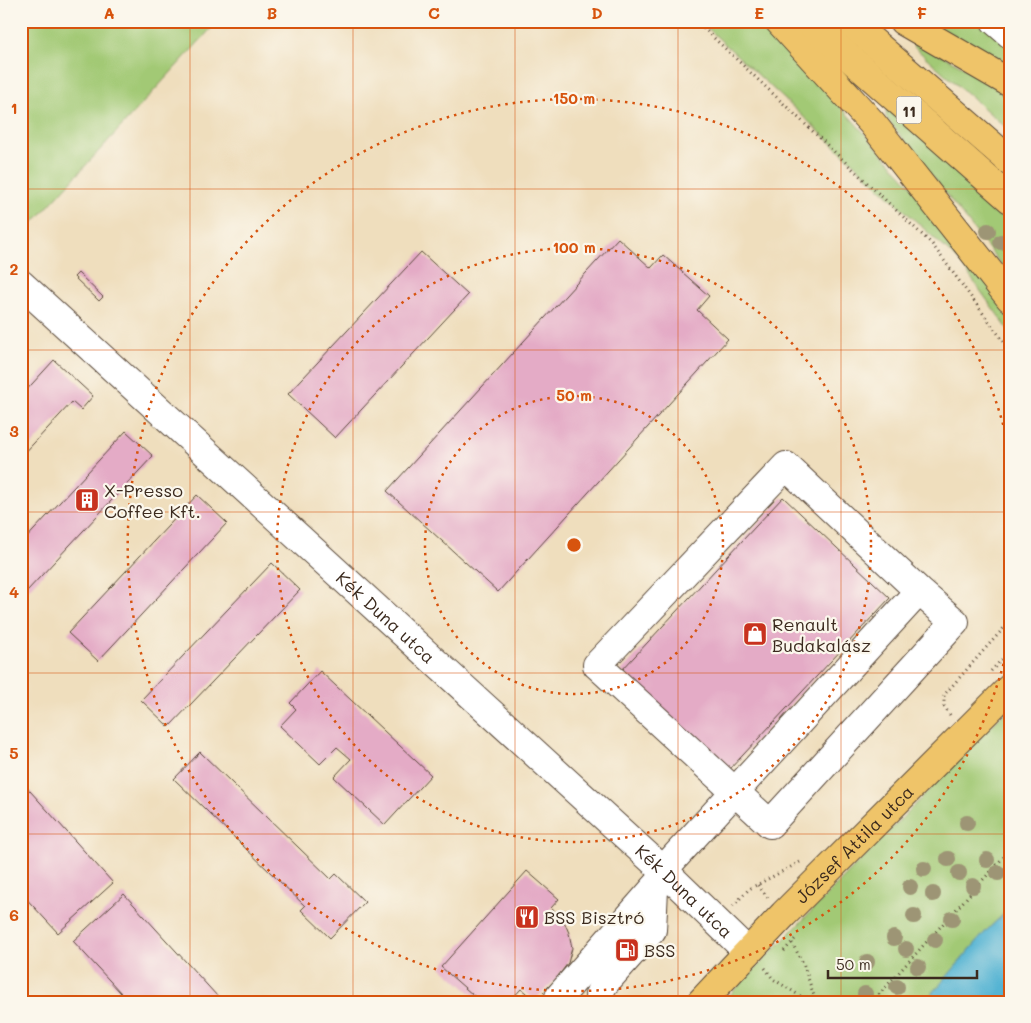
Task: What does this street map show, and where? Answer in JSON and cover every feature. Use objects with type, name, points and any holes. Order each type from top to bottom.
[{"type":"main road","points":[[779,21],[872,123],[1010,298]]},
{"type":"main road","name":"11","points":[[808,21],[1010,199]]},
{"type":"main road","name":"11","points":[[849,21],[1010,161]]},
{"type":"main road","points":[[903,21],[1010,83]]},
{"type":"main road","name":"József Attila utca","points":[[702,1002],[748,952],[1010,688]]},
{"type":"street","points":[[995,21],[1010,34]]},
{"type":"street","name":"Kék Duna utca","points":[[21,284],[661,878],[718,923],[748,952]]},
{"type":"street","points":[[786,466],[919,591],[955,622],[770,824],[597,665],[786,466]]},
{"type":"street","points":[[558,1002],[559,997],[735,792],[919,591]]},
{"type":"street","points":[[600,1002],[599,995],[603,985],[652,930],[661,878]]},
{"type":"path","points":[[696,21],[932,244],[1010,350]]},
{"type":"path","points":[[950,716],[944,706],[944,695],[1010,621]]},
{"type":"path","points":[[872,1002],[1010,850]]},
{"type":"path","points":[[718,923],[749,889],[758,885]]},
{"type":"path","points":[[792,943],[803,963],[816,1002]]},
{"type":"path","points":[[748,952],[773,979],[810,1002]]},
{"type":"green space","points":[[21,21],[218,21],[21,236]]},
{"type":"green space","points":[[700,21],[764,21],[923,199],[1010,313],[1010,332],[959,261]]},
{"type":"green space","points":[[925,21],[983,21],[1010,41],[1010,74]]},
{"type":"green space","points":[[913,40],[1010,92],[1010,131],[914,47]]},
{"type":"green space","points":[[892,108],[1010,208],[1010,276],[886,117],[886,111]]},
{"type":"green space","points":[[1010,707],[1010,908],[986,931],[1004,1002],[723,1002]]},
{"type":"water","points":[[1010,908],[1010,1002],[925,1002],[986,931]]},
{"type":"building","points":[[618,238],[651,268],[663,255],[709,296],[697,310],[728,339],[498,592],[387,491]]},
{"type":"building","points":[[421,252],[468,295],[335,438],[288,394]]},
{"type":"building","points":[[78,273],[103,297],[99,301],[74,277]]},
{"type":"building","points":[[54,360],[93,396],[81,410],[72,402],[21,457],[21,396]]},
{"type":"building","name":"X-Presso Coffee Kft.","points":[[126,431],[153,456],[27,591],[21,585],[21,544]]},
{"type":"building","points":[[197,495],[227,523],[98,661],[68,633]]},
{"type":"building","name":"Renault Budakalász","points":[[783,497],[890,598],[728,771],[621,671]]},
{"type":"building","points":[[272,563],[300,590],[169,727],[141,700]]},
{"type":"building","points":[[320,671],[431,775],[385,825],[334,777],[351,759],[337,747],[320,764],[280,726],[296,709],[290,703]]},
{"type":"building","points":[[200,752],[331,879],[336,874],[365,902],[330,938],[301,910],[305,906],[174,779]]},
{"type":"building","points":[[21,781],[113,883],[58,933],[21,893]]},
{"type":"building","points":[[527,871],[559,899],[551,908],[563,919],[569,933],[572,948],[568,963],[556,979],[535,1000],[521,989],[509,1002],[481,1002],[441,967]]},
{"type":"building","points":[[124,894],[218,997],[213,1002],[111,1002],[121,993],[73,941]]},
{"type":"place","name":"X-Presso Coffee Kft.","points":[[87,500]]},
{"type":"place","name":"Renault Budakalász","points":[[755,634]]},
{"type":"place","name":"BSS Bisztró","points":[[527,917]]},
{"type":"place","name":"BSS","points":[[627,950]]}]
